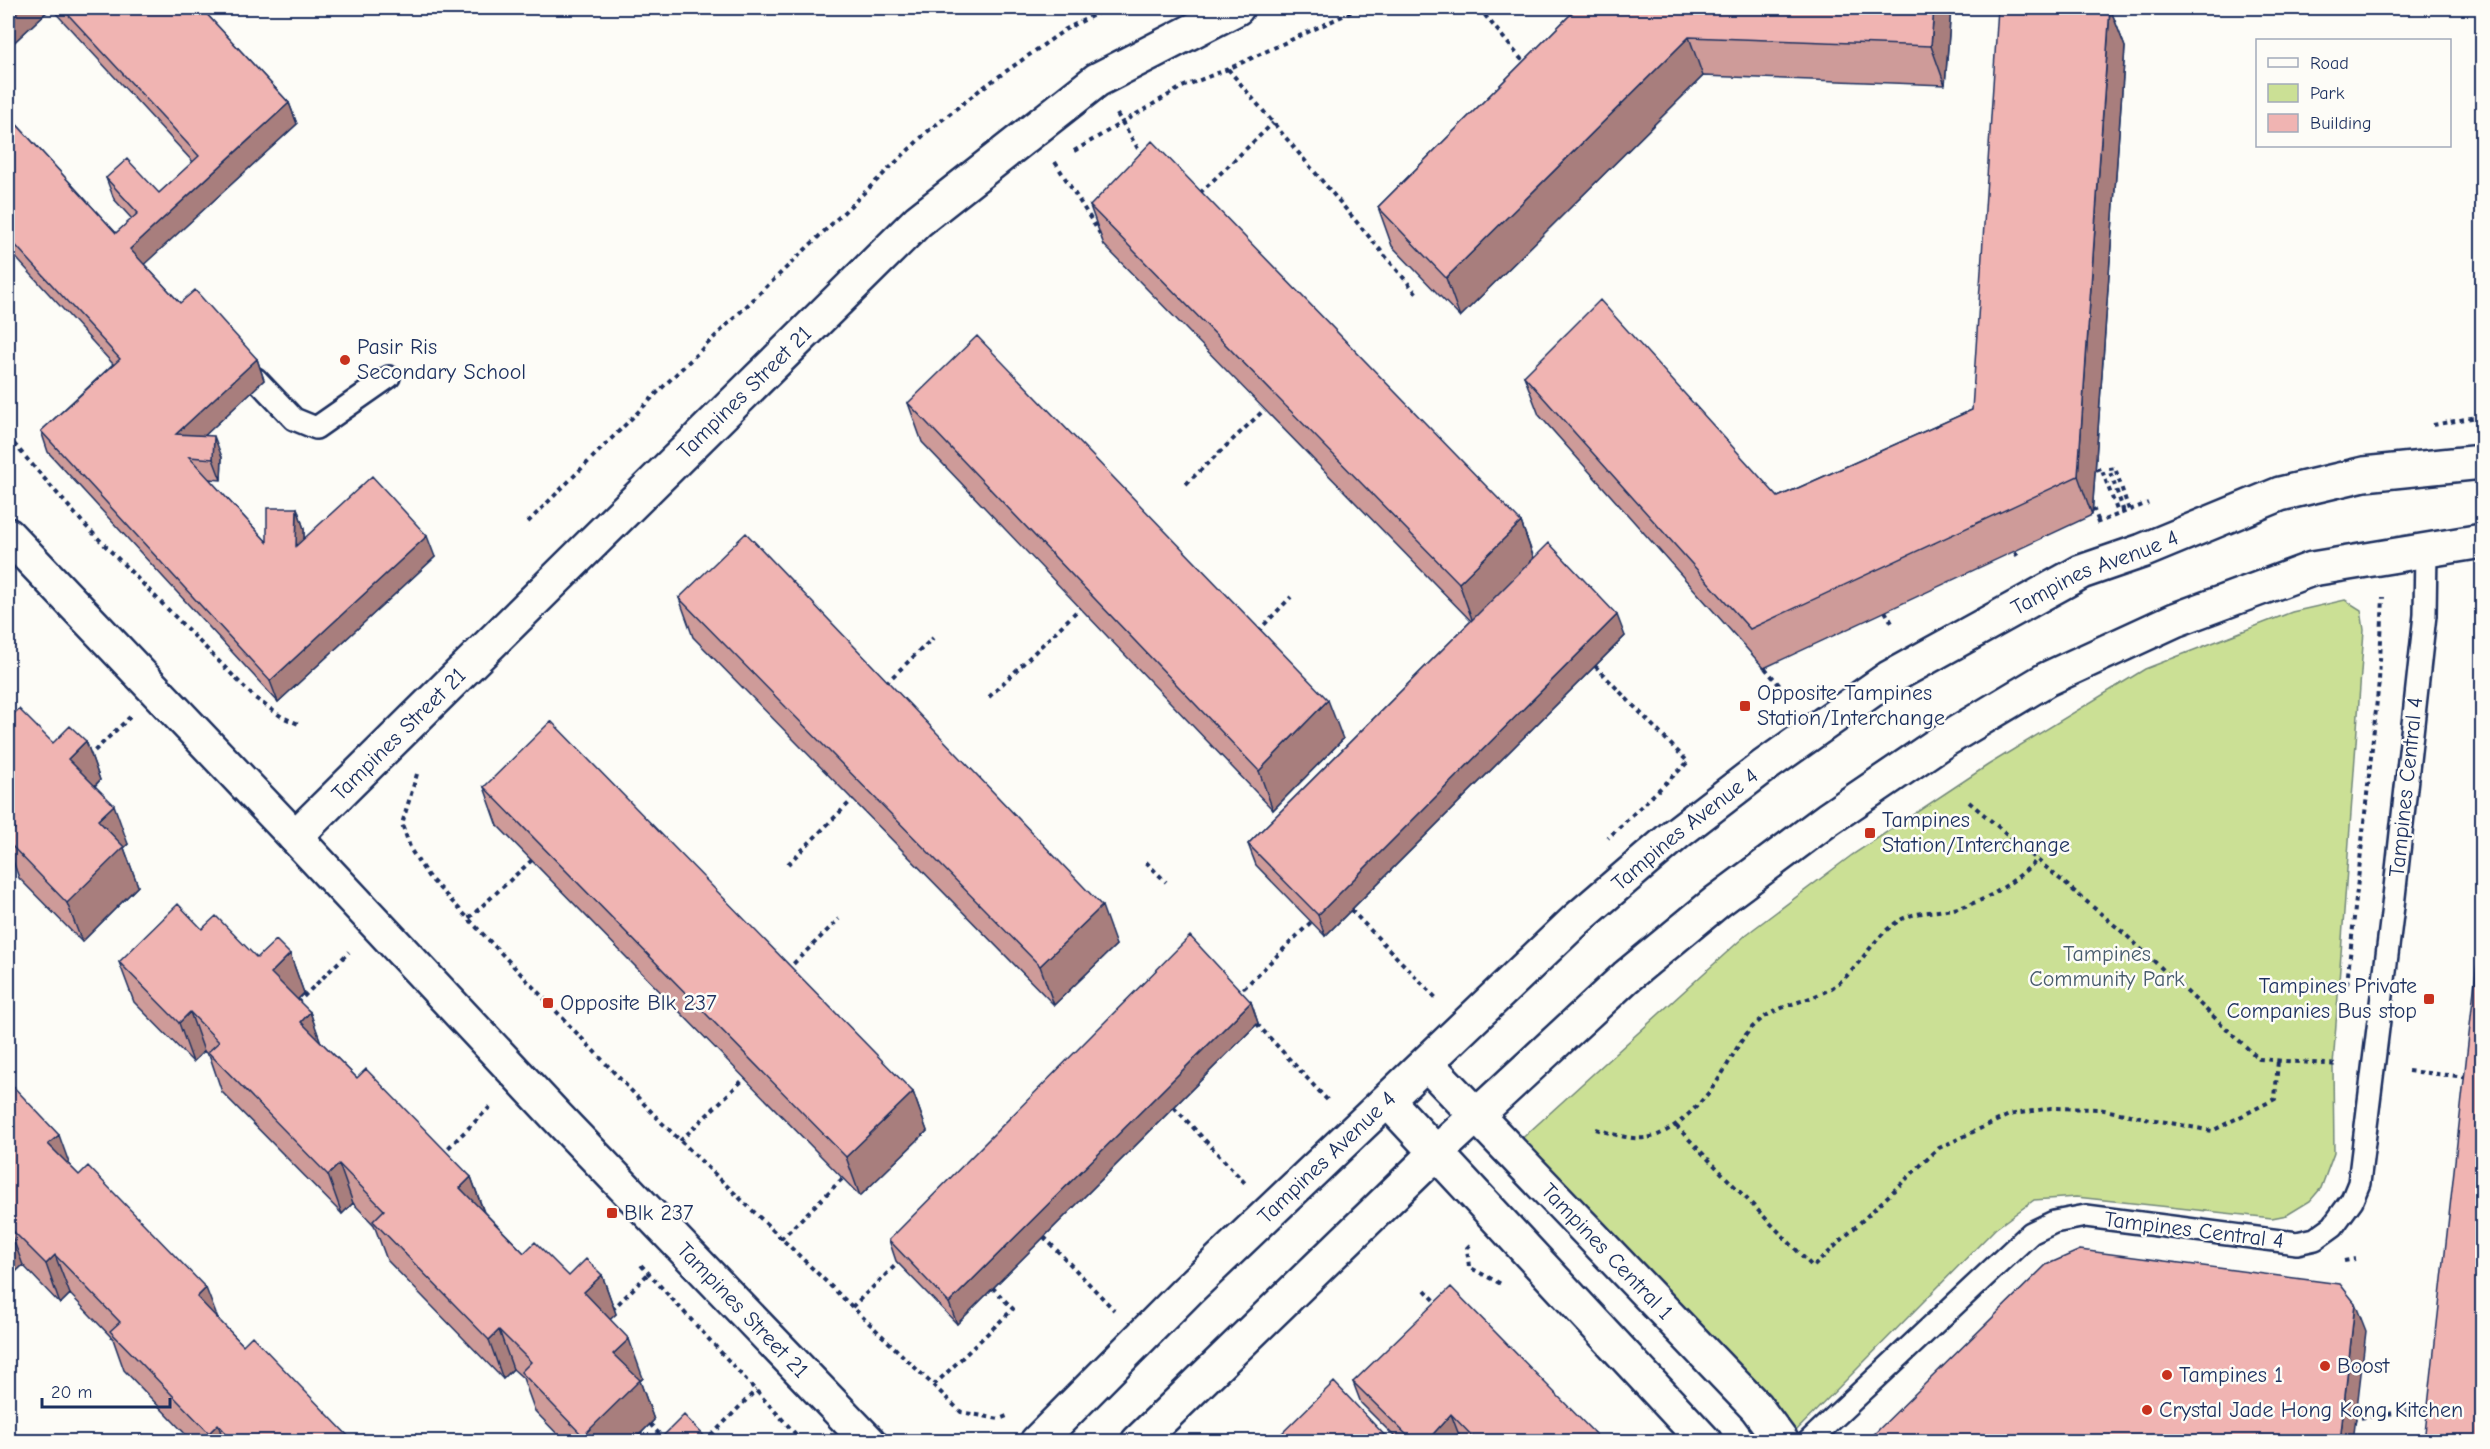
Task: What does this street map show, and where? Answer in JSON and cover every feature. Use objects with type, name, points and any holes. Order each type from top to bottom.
[{"type":"street","name":"Tampines Street 21","points":[[295,837],[918,220],[1097,80],[1237,8]]},
{"type":"street","name":"Tampines Avenue 4","points":[[1037,1442],[1187,1292],[1576,920],[1676,834],[1763,767],[1888,678],[2081,572],[2142,551],[2280,494],[2364,474],[2482,462]]},
{"type":"street","name":"Tampines Street 21","points":[[8,535],[558,1118],[869,1442]]},
{"type":"street","points":[[1138,1442],[1436,1153],[1626,977],[1718,901],[1828,819],[1940,743],[2048,679],[2175,620],[2312,569],[2482,541]]},
{"type":"street","name":"Tampines Central 1","points":[[1427,1064],[1756,1407],[1782,1442]]},
{"type":"street","points":[[1388,1101],[1705,1442]]},
{"type":"lane","points":[[256,379],[294,419],[316,428],[389,376]]},
{"type":"lane","name":"Tampines Central 4","points":[[1808,1442],[2031,1233],[2054,1222],[2086,1216],[2297,1243],[2324,1234],[2344,1214],[2359,1183],[2381,1005],[2425,615],[2426,549]]},
{"type":"path","points":[[528,522],[673,377],[927,132],[981,89],[1066,29],[1108,8]]},
{"type":"path","points":[[1046,167],[1182,87],[1228,69],[1360,8]]},
{"type":"path","points":[[1479,8],[1532,72]]},
{"type":"path","points":[[1228,69],[1418,295]]},
{"type":"path","points":[[1097,80],[1144,159]]},
{"type":"path","points":[[1198,195],[1273,123]]},
{"type":"path","points":[[1034,129],[1106,243]]},
{"type":"path","points":[[1186,484],[1265,409]]},
{"type":"path","points":[[8,437],[84,524],[255,698],[282,717],[301,725]]},
{"type":"path","points":[[2096,470],[2101,468],[2117,510],[2123,508],[2109,469],[2115,468],[2129,510]]},
{"type":"path","points":[[2093,508],[2099,522]]},
{"type":"path","points":[[2015,552],[2018,557]]},
{"type":"path","points":[[2347,985],[2379,681],[2383,594]]},
{"type":"path","points":[[1255,634],[1291,597]]},
{"type":"path","points":[[989,697],[1080,608]]},
{"type":"path","points":[[1885,611],[1892,623]]},
{"type":"path","points":[[884,685],[933,638]]},
{"type":"path","points":[[1595,666],[1688,762]]},
{"type":"path","points":[[1765,668],[1780,686]]},
{"type":"path","points":[[81,764],[130,716]]},
{"type":"path","points":[[421,765],[413,782],[402,824],[411,850],[428,876],[680,1141],[961,1412],[999,1419],[1009,1415]]},
{"type":"path","points":[[788,864],[852,800]]},
{"type":"path","points":[[1968,802],[2126,935],[2259,1059],[2339,1065]]},
{"type":"path","points":[[1596,1128],[1645,1138],[1676,1126],[1724,1071],[1739,1041],[1768,1016],[1816,997],[1840,982],[1863,960],[1881,934],[1896,923],[1908,917],[1959,908],[1987,898],[2020,876],[2038,859]]},
{"type":"path","points":[[469,918],[532,860]]},
{"type":"path","points":[[1146,862],[1166,882]]},
{"type":"path","points":[[1351,910],[1445,1007]]},
{"type":"path","points":[[786,971],[839,919]]},
{"type":"path","points":[[1235,998],[1312,921]]},
{"type":"path","points":[[294,1005],[350,951]]},
{"type":"path","points":[[1257,1024],[1322,1094]]},
{"type":"path","points":[[2339,1074],[2341,1053]]},
{"type":"path","points":[[1676,1126],[1813,1267],[1939,1148],[1975,1130],[2009,1115],[2051,1108],[2099,1108],[2212,1131],[2275,1099],[2278,1060]]},
{"type":"path","points":[[2408,1071],[2476,1078]]},
{"type":"path","points":[[680,1141],[745,1078]]},
{"type":"path","points":[[441,1154],[492,1104]]},
{"type":"path","points":[[1174,1107],[1236,1173]]},
{"type":"path","points":[[781,1239],[843,1178]]},
{"type":"path","points":[[1044,1237],[1107,1303]]},
{"type":"path","points":[[852,1307],[898,1263]]},
{"type":"path","points":[[612,1310],[649,1273]]},
{"type":"path","points":[[934,1385],[1013,1309],[993,1288]]},
{"type":"path","points":[[1425,1290],[1443,1310]]},
{"type":"path","points":[[705,1442],[789,1358]]},
{"type":"path","points":[[2347,1420],[2433,1408]]},
{"type":"path","points":[[650,1424],[667,1442]]},
{"type":"path","points":[[658,1442],[663,1437]]},
{"type":"green space","name":"Tampines Community Park","points":[[2345,600],[2361,610],[2364,630],[2333,1066],[2334,1153],[2321,1188],[2310,1201],[2287,1215],[2272,1218],[2076,1197],[2034,1200],[1995,1229],[1790,1437],[1517,1143],[1747,934],[1852,855],[1988,765],[2145,669],[2292,612]]},
{"type":"building","points":[[8,8],[21,8],[8,20]]},
{"type":"building","points":[[62,8],[201,8],[289,103],[130,249],[180,303],[195,290],[257,359],[176,434],[214,436],[213,459],[189,457],[267,542],[267,508],[297,508],[296,546],[372,476],[427,536],[270,681],[41,431],[120,359],[8,237],[8,115],[116,233],[138,213],[106,178],[127,159],[159,193],[199,156]]},
{"type":"building","points":[[1577,8],[1934,8],[1931,46],[1689,37],[1446,278],[1378,207]]},
{"type":"building","points":[[1998,8],[2110,8],[2078,476],[1750,629],[1524,376],[1600,300],[1778,497],[1972,410]]},
{"type":"building","points":[[1152,141],[1521,522],[1459,583],[1090,206]]},
{"type":"building","points":[[977,336],[1328,700],[1259,771],[908,403]]},
{"type":"building","points":[[746,533],[1102,906],[1040,966],[679,598]]},
{"type":"building","points":[[1549,543],[1617,615],[1318,915],[1248,844]]},
{"type":"building","points":[[19,709],[53,743],[70,726],[86,741],[68,759],[114,805],[98,820],[124,847],[67,903],[8,842],[8,836],[15,828],[8,821],[8,719]]},
{"type":"building","points":[[551,721],[913,1092],[846,1157],[484,787]]},
{"type":"building","points":[[178,904],[202,929],[216,916],[257,958],[276,940],[290,954],[271,973],[310,1012],[301,1022],[357,1078],[366,1069],[471,1177],[460,1188],[524,1253],[535,1242],[569,1276],[586,1259],[602,1275],[584,1292],[629,1339],[613,1354],[640,1380],[583,1436],[521,1372],[531,1362],[499,1330],[489,1340],[373,1221],[384,1210],[339,1164],[328,1175],[208,1052],[219,1042],[190,1012],[179,1023],[119,962]]},
{"type":"building","points":[[2482,917],[2482,1442],[2424,1442]]},
{"type":"building","points":[[1190,936],[1251,1002],[949,1303],[889,1240]]},
{"type":"building","points":[[8,1081],[59,1135],[48,1144],[79,1175],[88,1166],[206,1288],[197,1297],[243,1345],[252,1336],[354,1442],[234,1442],[218,1424],[209,1433],[110,1331],[120,1322],[55,1255],[46,1264],[8,1226]]},
{"type":"building","name":"Tampines 1","points":[[2080,1250],[2340,1284],[2355,1303],[2340,1442],[1869,1442],[1869,1439],[2046,1265]]},
{"type":"building","points":[[1451,1287],[1603,1442],[1478,1442],[1451,1414],[1426,1442],[1414,1442],[1353,1382]]},
{"type":"building","points":[[1334,1382],[1391,1442],[1273,1442]]},
{"type":"building","points":[[684,1415],[710,1442],[657,1442]]},
{"type":"place","name":"Pasir Ris Secondary School","points":[[345,360]]},
{"type":"place","name":"Opposite Tampines Station/Interchange","points":[[1745,706]]},
{"type":"place","name":"Tampines Station/Interchange","points":[[1870,833]]},
{"type":"place","name":"Tampines Private Companies Bus stop","points":[[2429,999]]},
{"type":"place","name":"Opposite Blk 237","points":[[548,1003]]},
{"type":"place","name":"Blk 237","points":[[612,1213]]},
{"type":"place","name":"Boost","points":[[2325,1366]]},
{"type":"place","name":"Tampines 1","points":[[2167,1375]]},
{"type":"place","name":"Crystal Jade Hong Kong Kitchen","points":[[2147,1410]]}]
